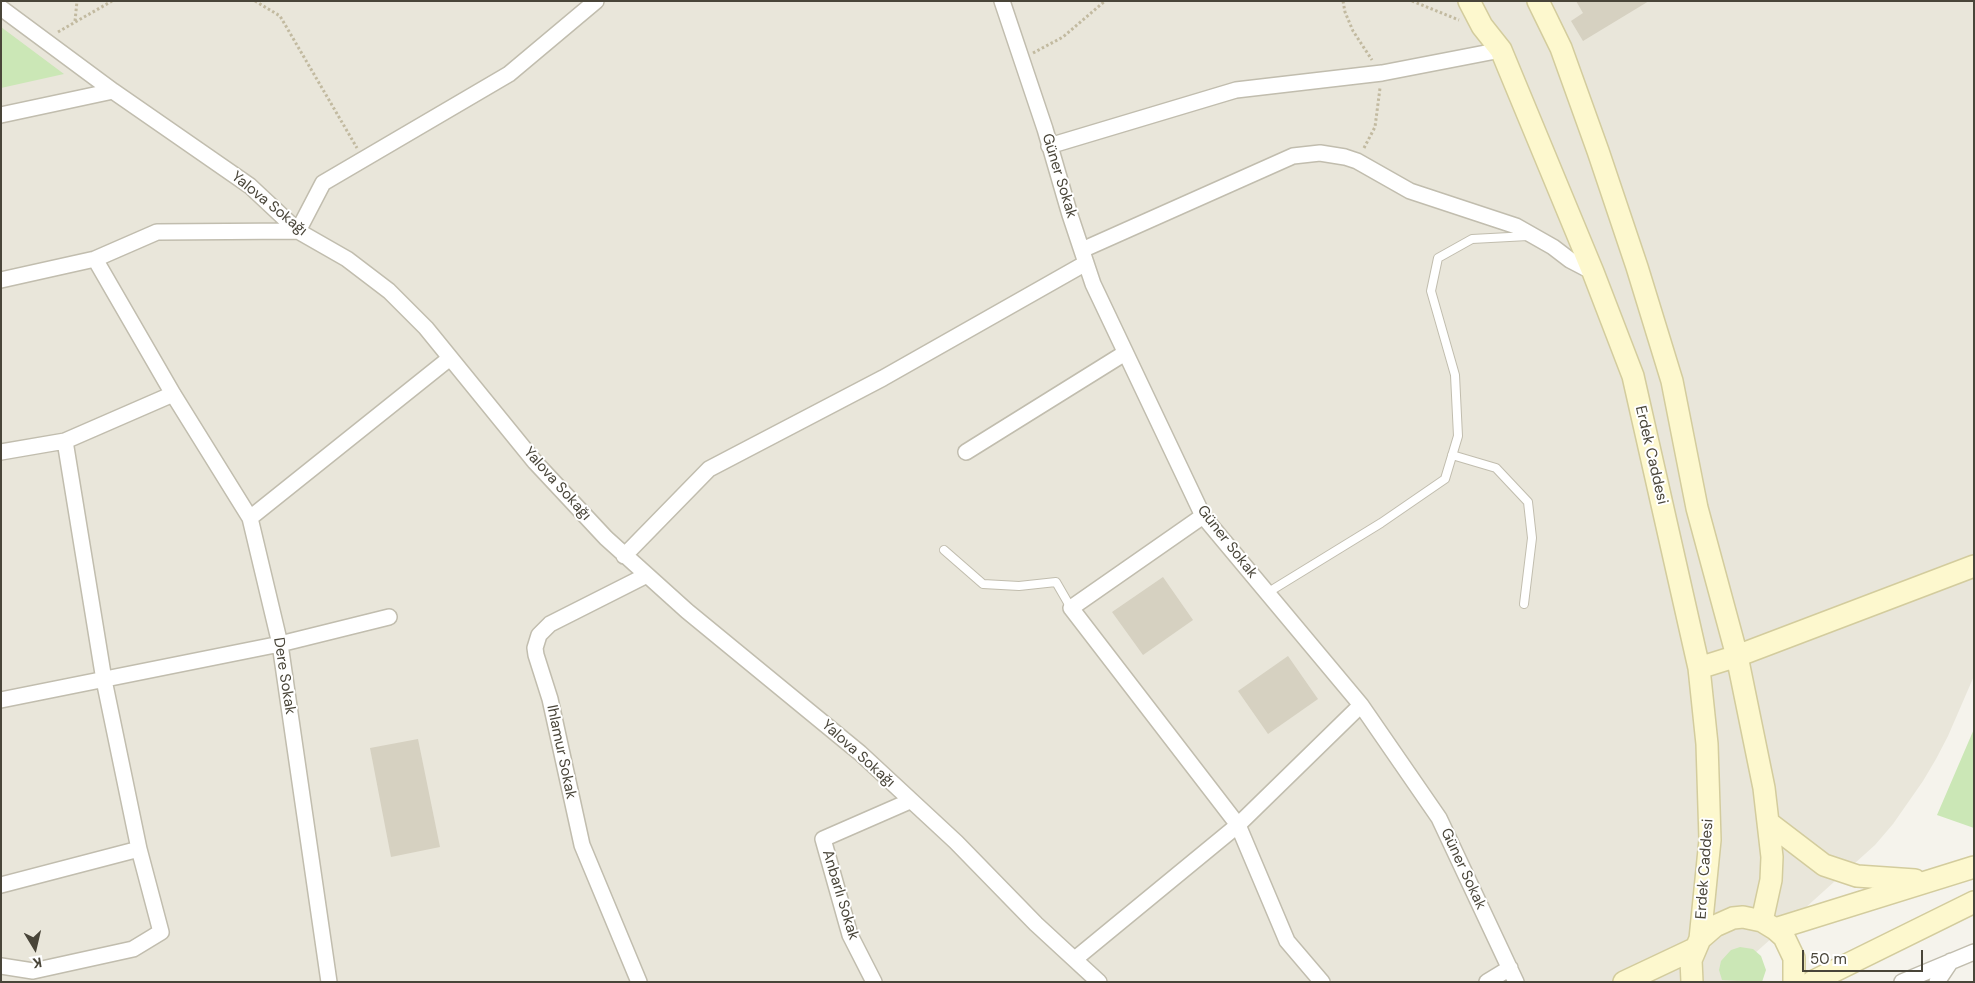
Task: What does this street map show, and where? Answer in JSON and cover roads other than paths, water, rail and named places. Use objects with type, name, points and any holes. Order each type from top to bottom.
[{"type":"street","points":[[1,280],[95,259],[157,232],[298,231],[323,183],[509,74],[596,1]]},
{"type":"street","name":"Güner Sokak","points":[[1002,1],[1093,284],[1203,516],[1361,705],[1439,818],[1513,975]]},
{"type":"street","name":"Erdek Caddesi","points":[[1470,1],[1482,26],[1501,50],[1594,272],[1633,376],[1699,668],[1708,744],[1710,840],[1697,944],[1691,960],[1692,982]]},
{"type":"street","points":[[1538,1],[1561,48],[1588,123],[1637,267],[1672,381],[1697,508],[1737,656],[1769,823],[1772,857],[1769,925]]},
{"type":"street","name":"Yalova Sokağı","points":[[1,8],[113,90],[250,186],[298,231],[347,259],[382,285],[414,315],[542,470],[624,556],[645,576],[773,683],[860,753],[956,842],[1008,896],[1100,982]]},
{"type":"street","points":[[1050,146],[1236,90],[1382,73],[1501,50]]},
{"type":"street","points":[[1,115],[113,90]]},
{"type":"street","points":[[624,556],[710,468],[882,378],[1084,257],[1293,156],[1320,153],[1352,160],[1410,191],[1499,219],[1535,236],[1570,260],[1594,272]]},
{"type":"street","name":"Dere Sokak","points":[[95,259],[172,394],[250,518],[280,644],[329,982]]},
{"type":"street","points":[[966,452],[1125,353]]},
{"type":"street","points":[[250,518],[450,358]]},
{"type":"street","points":[[1,452],[65,441],[172,394]]},
{"type":"street","points":[[1,966],[34,976],[133,949],[161,932],[139,849],[104,680],[65,441]]},
{"type":"street","points":[[1203,516],[1071,608],[1238,825],[1287,941],[1322,982]]},
{"type":"street","points":[[1699,668],[1737,656],[1974,566]]},
{"type":"street","name":"Ihlamur Sokak","points":[[640,982],[582,845],[550,700],[535,648],[540,635],[550,624],[645,576]]},
{"type":"street","points":[[1,700],[280,644],[389,617]]},
{"type":"street","points":[[1075,960],[1238,825],[1361,705]]},
{"type":"street","name":"Anbarlı Sokak","points":[[874,982],[850,935],[823,839],[910,801]]},
{"type":"street","points":[[1769,823],[1824,866],[1857,876],[1930,880]]},
{"type":"street","points":[[1,885],[139,849]]},
{"type":"street","points":[[1769,925],[1974,867]]},
{"type":"street","points":[[1812,982],[1974,902]]},
{"type":"street","points":[[1624,982],[1697,944],[1715,926],[1733,918],[1753,918],[1769,925],[1784,937],[1792,953],[1795,970],[1794,982]]},
{"type":"street","points":[[1902,982],[1974,952]]},
{"type":"street","points":[[1937,982],[1951,961]]},
{"type":"street","points":[[1487,982],[1513,975]]},
{"type":"lane","points":[[1267,593],[1382,523],[1445,479],[1458,436],[1455,375],[1430,291],[1438,258],[1472,239],[1535,236]]},
{"type":"lane","points":[[1452,455],[1496,468],[1528,502],[1532,538],[1524,604]]},
{"type":"lane","points":[[944,550],[983,584],[1019,586],[1056,582],[1071,608]]}]
